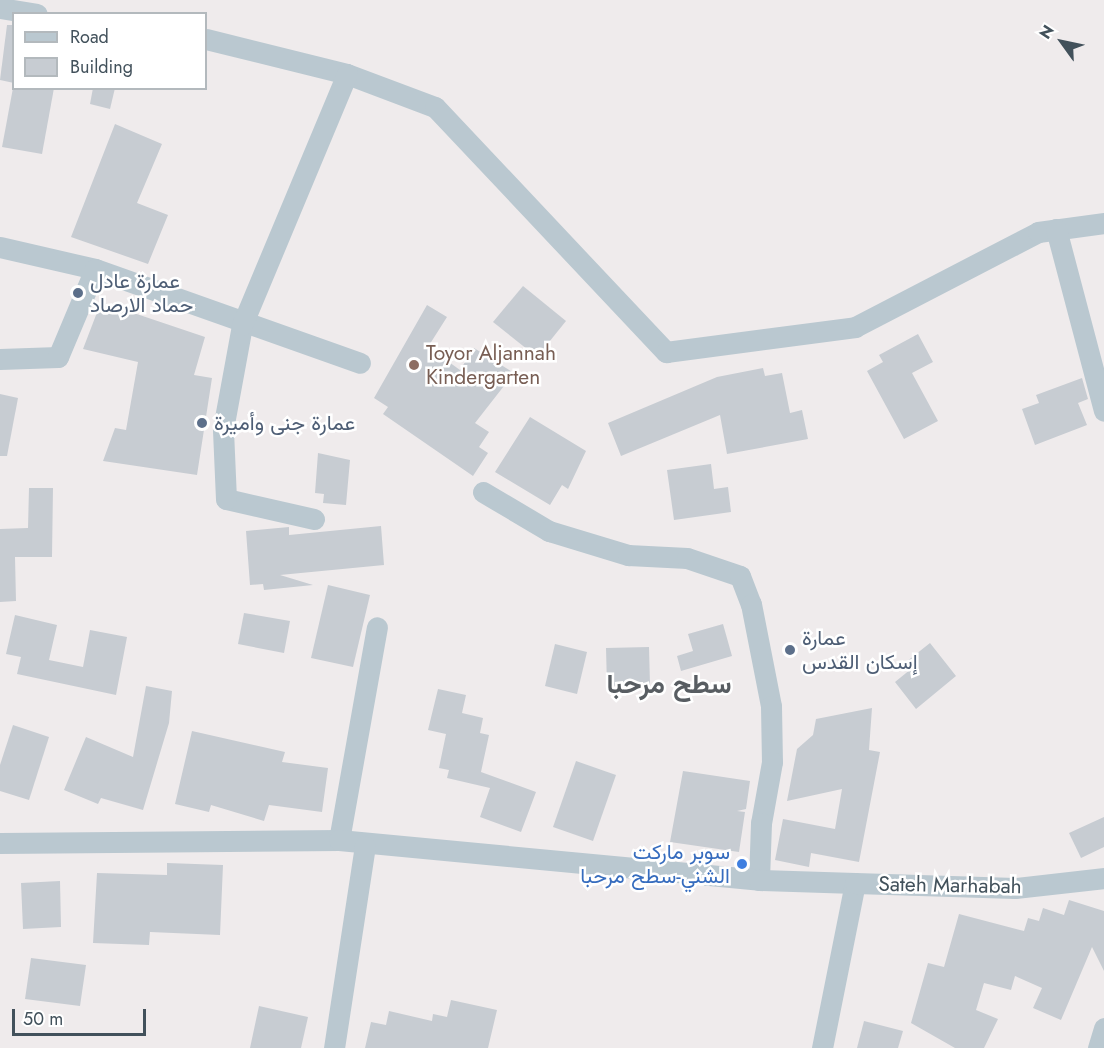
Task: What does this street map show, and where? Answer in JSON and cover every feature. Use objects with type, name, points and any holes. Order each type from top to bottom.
[{"type":"street","points":[[0,8],[25,12]]},
{"type":"street","points":[[207,39],[347,74],[435,107],[666,352],[855,327],[1038,232],[1104,223]]},
{"type":"street","points":[[314,519],[226,499],[223,429],[242,325],[347,74]]},
{"type":"street","points":[[1056,229],[1104,411]]},
{"type":"street","points":[[0,247],[95,269],[242,325],[360,363]]},
{"type":"street","points":[[0,359],[58,357],[95,269]]},
{"type":"street","points":[[483,492],[549,531],[628,555],[687,558],[740,576],[751,604],[771,706],[772,762],[761,823],[759,880]]},
{"type":"street","points":[[339,840],[377,627]]},
{"type":"street","points":[[0,843],[339,840],[365,846],[759,880],[855,883]]},
{"type":"street","points":[[334,1048],[365,846]]},
{"type":"street","name":"Sateh Marhabah","points":[[822,1048],[855,883],[1015,888],[1104,878]]},
{"type":"building","points":[[7,25],[12,25],[12,83],[0,80]]},
{"type":"building","points":[[13,90],[54,90],[42,154],[2,147]]},
{"type":"building","points":[[93,90],[115,90],[110,109],[90,104]]},
{"type":"building","points":[[115,124],[162,144],[137,203],[168,215],[148,264],[71,237]]},
{"type":"building","points":[[523,286],[566,321],[537,357],[493,322]]},
{"type":"building","points":[[101,302],[205,337],[194,375],[212,378],[197,475],[103,461],[115,428],[126,430],[138,362],[83,349]]},
{"type":"building","points":[[427,305],[447,317],[428,347],[460,370],[474,348],[514,373],[475,423],[489,432],[479,447],[488,453],[473,476],[383,414],[388,407],[374,398]]},
{"type":"building","points":[[918,334],[933,362],[912,373],[938,421],[904,439],[867,371],[883,362],[879,355]]},
{"type":"building","points":[[763,368],[765,376],[782,373],[790,413],[802,410],[808,439],[727,454],[720,415],[621,456],[608,423],[717,377]]},
{"type":"building","points":[[1082,378],[1088,399],[1078,403],[1087,425],[1035,445],[1022,409],[1039,403],[1036,395]]},
{"type":"building","points":[[0,394],[18,398],[7,456],[0,456]]},
{"type":"building","points":[[530,417],[586,451],[568,489],[562,485],[550,505],[495,472]]},
{"type":"building","points":[[318,453],[350,460],[346,505],[323,503],[324,494],[315,493]]},
{"type":"building","points":[[711,464],[714,489],[728,487],[731,512],[674,520],[667,470]]},
{"type":"building","points":[[29,488],[53,488],[52,557],[15,557],[16,601],[0,602],[0,529],[28,528]]},
{"type":"building","points":[[381,526],[384,565],[280,575],[313,585],[264,590],[263,584],[250,585],[246,531],[289,527],[289,535]]},
{"type":"building","points":[[328,585],[370,595],[353,667],[311,658]]},
{"type":"building","points":[[244,613],[290,621],[284,653],[238,644]]},
{"type":"building","points":[[15,615],[57,625],[49,660],[83,667],[90,630],[127,637],[116,695],[17,674],[21,657],[6,654]]},
{"type":"building","points":[[723,624],[732,656],[681,671],[677,656],[693,651],[688,634]]},
{"type":"building","points":[[930,643],[956,676],[916,709],[895,682],[911,669],[906,662]]},
{"type":"building","points":[[555,644],[587,652],[577,694],[545,686]]},
{"type":"building","points":[[649,647],[650,685],[607,686],[606,648]]},
{"type":"building","points":[[146,686],[172,691],[169,723],[143,810],[101,798],[98,804],[64,790],[86,737],[133,757]]},
{"type":"building","points":[[438,689],[466,695],[462,713],[483,718],[480,733],[489,735],[481,772],[536,792],[521,832],[480,817],[490,788],[447,778],[449,770],[439,768],[446,734],[428,730]]},
{"type":"building","points":[[872,708],[869,750],[880,752],[859,862],[811,853],[809,867],[775,860],[783,819],[835,829],[842,789],[787,801],[797,749],[813,735],[816,719]]},
{"type":"building","points":[[13,725],[49,737],[29,800],[0,791],[0,765]]},
{"type":"building","points":[[192,731],[285,752],[282,762],[328,768],[322,812],[269,805],[264,821],[211,805],[209,812],[175,804]]},
{"type":"building","points":[[576,761],[616,775],[593,841],[553,827]]},
{"type":"building","points":[[683,771],[750,781],[746,809],[737,811],[745,812],[739,852],[670,842]]},
{"type":"building","points":[[1104,817],[1104,847],[1081,858],[1069,833]]},
{"type":"building","points":[[167,863],[223,865],[220,935],[150,932],[149,945],[93,943],[97,873],[167,875]]},
{"type":"building","points":[[60,881],[61,927],[23,929],[21,883]]},
{"type":"building","points":[[1069,900],[1104,911],[1104,971],[1092,947],[1061,1020],[1033,1008],[1042,988],[1015,976],[1011,990],[984,983],[976,1010],[998,1019],[984,1048],[955,1048],[911,1023],[928,963],[944,967],[959,914],[1024,931],[1028,918],[1039,921],[1043,908],[1064,915]]},
{"type":"building","points":[[31,958],[86,965],[80,1006],[25,999]]},
{"type":"building","points":[[451,1000],[497,1010],[488,1048],[365,1048],[371,1022],[386,1025],[389,1011],[432,1021],[433,1014],[447,1017]]},
{"type":"building","points":[[259,1006],[308,1017],[301,1048],[250,1048]]},
{"type":"building","points":[[864,1021],[903,1031],[898,1048],[857,1048]]},
{"type":"place","name":"عمارة عادل حماد الارصاد","points":[[78,293]]},
{"type":"place","name":"Toyor Aljannah Kindergarten","points":[[414,365]]},
{"type":"place","name":"عمارة جنى وأميرة","points":[[202,423]]},
{"type":"place","name":"عمارة إسكان القدس","points":[[790,650]]},
{"type":"place","name":"سوبر ماركت الشني-سطح مرحبا","points":[[742,864]]},
{"type":"district","name":"سطح مرحبا","points":[[669,684]]}]
